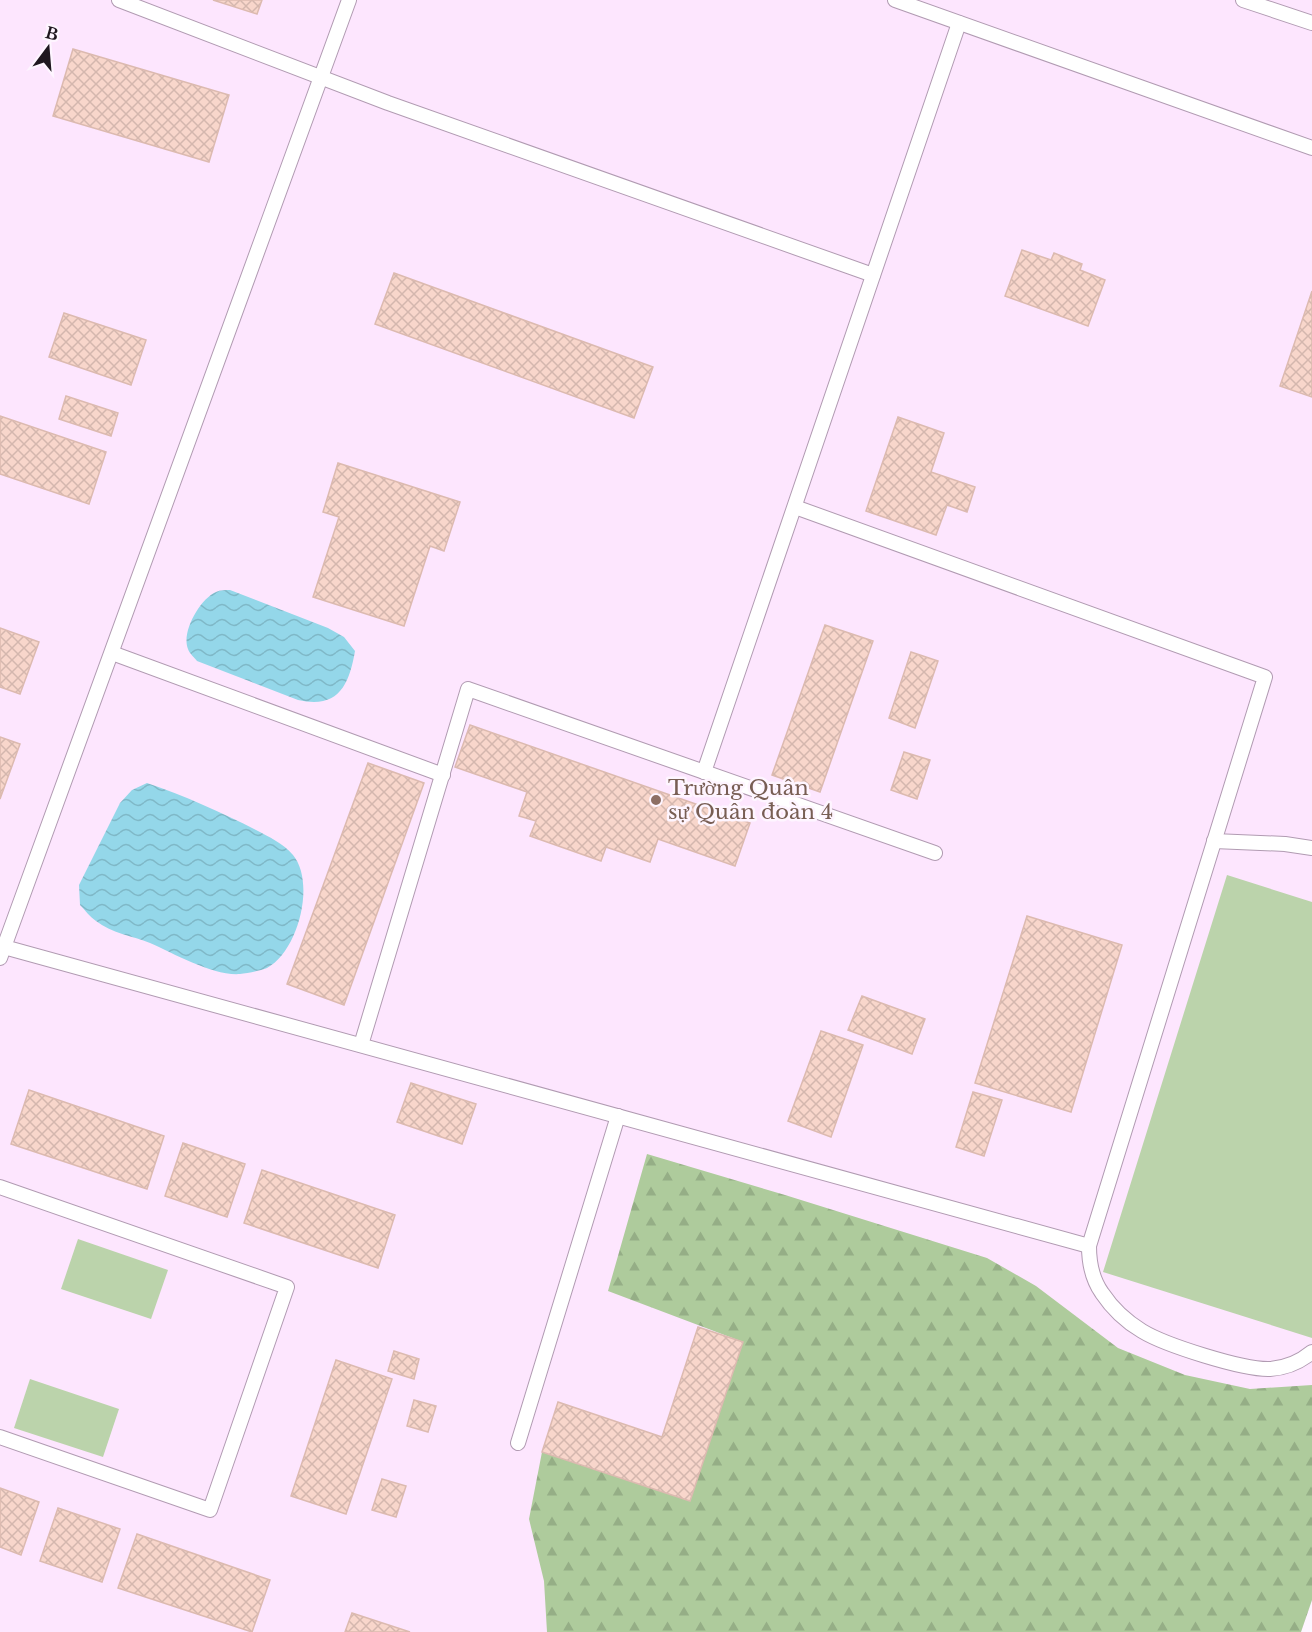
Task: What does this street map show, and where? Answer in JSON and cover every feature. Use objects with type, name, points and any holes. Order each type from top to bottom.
[{"type":"lane","points":[[119,0],[321,77],[873,275]]},
{"type":"lane","points":[[349,0],[2,953],[361,1046],[1089,1246]]},
{"type":"lane","points":[[895,0],[932,6],[959,23],[1312,148]]},
{"type":"lane","points":[[1243,0],[1312,23]]},
{"type":"lane","points":[[704,772],[959,23]]},
{"type":"lane","points":[[795,507],[1265,677],[1089,1246],[1091,1271],[1101,1292],[1124,1317],[1142,1331],[1159,1340],[1214,1358],[1267,1369],[1282,1368],[1312,1353]]},
{"type":"lane","points":[[112,653],[443,775]]},
{"type":"lane","points":[[361,1046],[468,689],[935,853]]},
{"type":"lane","points":[[1214,842],[1285,844],[1312,848]]},
{"type":"lane","points":[[518,1443],[618,1116]]},
{"type":"lane","points":[[0,1187],[287,1287],[210,1510],[0,1437]]},
{"type":"shaded area","name":"Trường Quân sự Quân đoàn 4","points":[[0,0],[1312,0],[1312,1600],[1301,1632],[0,1632]]},
{"type":"green space","points":[[1227,875],[1312,902],[1312,1338],[1103,1272]]},
{"type":"green space","points":[[647,1154],[987,1258],[1036,1286],[1118,1348],[1185,1375],[1250,1389],[1312,1385],[1312,1600],[1301,1632],[547,1632],[544,1581],[529,1519],[542,1452],[690,1501],[743,1342],[608,1291]]},
{"type":"green space","points":[[78,1239],[168,1270],[151,1319],[61,1289]]},
{"type":"green space","points":[[30,1379],[119,1409],[103,1457],[14,1428]]},
{"type":"water","points":[[230,590],[328,628],[344,637],[355,651],[349,675],[339,692],[323,701],[298,700],[197,661],[189,651],[187,642],[187,634],[193,617],[210,596],[219,591]]},
{"type":"water","points":[[147,783],[243,823],[276,841],[293,855],[300,867],[303,882],[300,916],[287,948],[278,960],[267,968],[229,974],[206,968],[150,943],[108,929],[80,905],[79,885],[120,803],[132,790]]},
{"type":"building","points":[[213,0],[262,0],[257,14]]},
{"type":"building","points":[[73,49],[229,95],[209,162],[53,116]]},
{"type":"building","points":[[1022,250],[1051,260],[1054,253],[1082,264],[1080,270],[1105,280],[1088,326],[1005,296]]},
{"type":"building","points":[[394,273],[653,367],[634,418],[375,324]]},
{"type":"building","points":[[1312,291],[1312,397],[1280,386]]},
{"type":"building","points":[[64,313],[146,340],[131,385],[49,357]]},
{"type":"building","points":[[66,396],[118,413],[111,436],[59,419]]},
{"type":"building","points":[[0,416],[106,452],[89,504],[0,474]]},
{"type":"building","points":[[898,417],[944,433],[931,472],[975,487],[967,512],[947,505],[936,535],[866,511]]},
{"type":"building","points":[[338,463],[460,502],[444,551],[430,546],[404,626],[313,597],[339,517],[323,512]]},
{"type":"building","points":[[825,625],[873,641],[820,792],[772,775]]},
{"type":"building","points":[[0,628],[39,642],[20,694],[0,687]]},
{"type":"building","points":[[911,652],[938,661],[915,728],[889,718]]},
{"type":"building","points":[[470,725],[750,823],[735,866],[658,839],[650,862],[606,847],[601,861],[530,836],[536,821],[519,816],[527,792],[455,767]]},
{"type":"building","points":[[0,737],[20,744],[0,799]]},
{"type":"building","points":[[904,752],[930,760],[917,799],[891,790]]},
{"type":"building","points":[[368,763],[424,783],[344,1005],[287,984]]},
{"type":"building","points":[[1027,916],[1122,945],[1071,1112],[975,1083]]},
{"type":"building","points":[[862,996],[925,1019],[912,1054],[848,1030]]},
{"type":"building","points":[[821,1031],[863,1045],[831,1137],[788,1121]]},
{"type":"building","points":[[411,1083],[476,1104],[462,1144],[397,1122]]},
{"type":"building","points":[[29,1090],[164,1136],[147,1189],[11,1144]]},
{"type":"building","points":[[973,1092],[1002,1100],[984,1156],[956,1147]]},
{"type":"building","points":[[183,1143],[245,1164],[227,1217],[165,1196]]},
{"type":"building","points":[[262,1170],[395,1215],[378,1268],[244,1223]]},
{"type":"building","points":[[698,1327],[743,1342],[690,1501],[542,1452],[558,1402],[662,1437]]},
{"type":"building","points":[[394,1351],[419,1359],[414,1379],[388,1371]]},
{"type":"building","points":[[336,1360],[392,1379],[346,1514],[291,1496]]},
{"type":"building","points":[[414,1400],[436,1406],[428,1432],[407,1426]]},
{"type":"building","points":[[382,1479],[406,1486],[396,1517],[372,1510]]},
{"type":"building","points":[[0,1488],[39,1502],[21,1555],[0,1547]]},
{"type":"building","points":[[58,1508],[120,1529],[102,1582],[40,1561]]},
{"type":"building","points":[[137,1534],[270,1580],[252,1632],[118,1588]]},
{"type":"building","points":[[352,1613],[410,1632],[345,1632]]},
{"type":"place","name":"Trường Quân sự Quân đoàn 4","points":[[656,800]]}]
